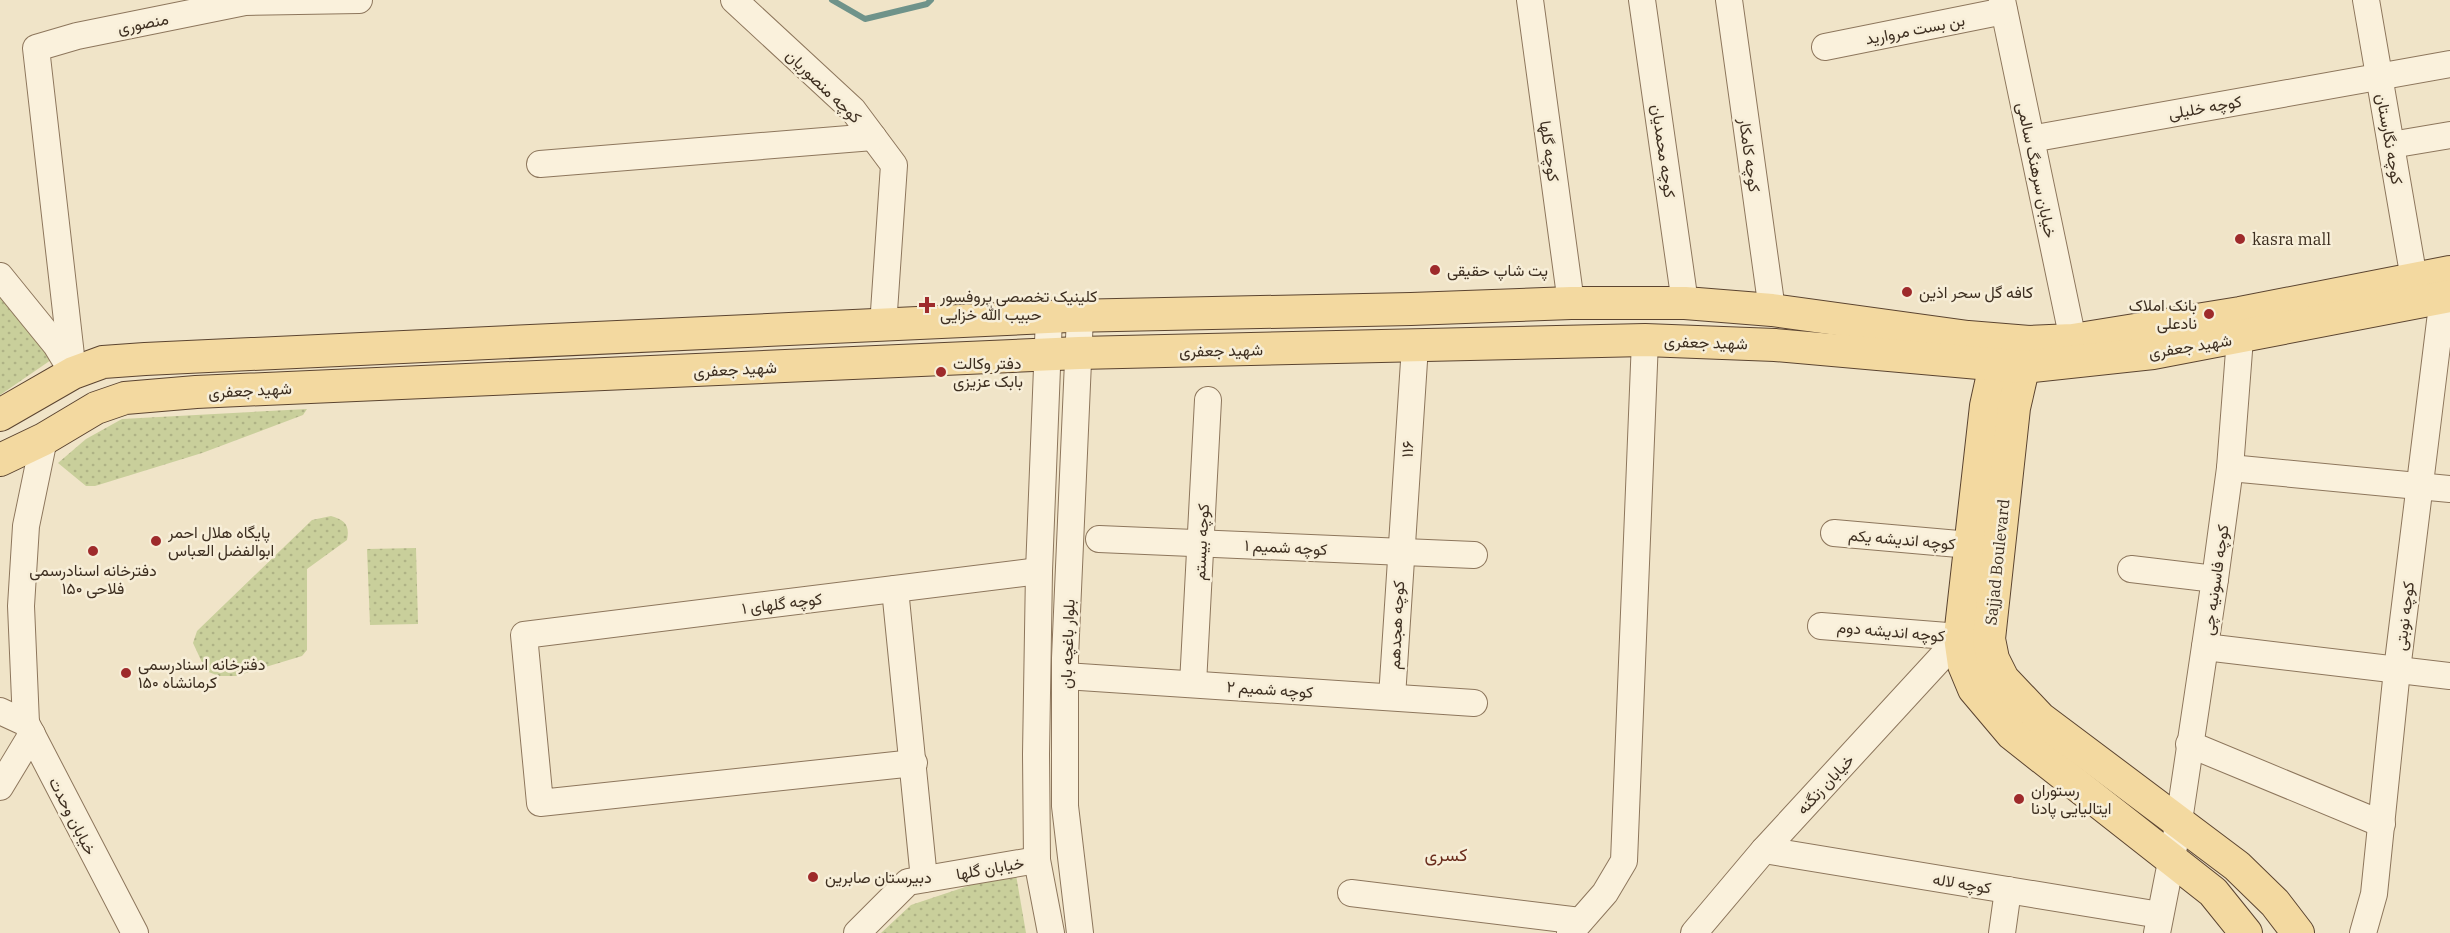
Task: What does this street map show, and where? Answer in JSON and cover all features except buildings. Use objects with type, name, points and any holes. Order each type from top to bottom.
[{"type":"main road","name":"شهید جعفری","points":[[2075,351],[2240,313],[2414,279],[2448,289]]},
{"type":"main road","name":"شهید جعفری","points":[[0,460],[44,439],[96,408],[125,398],[208,392],[1063,368],[1414,346],[1645,340],[2012,354],[2075,351],[2153,353],[2240,338],[2448,289]]},
{"type":"main road","name":"شهید جعفری","points":[[0,415],[73,373],[103,362],[1080,316],[1571,303],[1685,303],[1772,310],[2012,354]]},
{"type":"main road","name":"Sajjad Boulevard","points":[[2012,354],[1986,406],[1971,545],[1974,638],[1993,659],[2003,679],[2040,718],[2237,866],[2275,903],[2298,933]]},
{"type":"main road","name":"Sajjad Boulevard","points":[[2012,354],[2014,408],[1974,638],[1965,665],[1974,689],[2012,734],[2213,892],[2247,933]]},
{"type":"street","name":"منصوری","points":[[73,373],[36,48],[77,36],[244,2],[358,0]]},
{"type":"street","name":"کوچه منصوریان","points":[[734,0],[853,110],[894,165],[883,326]]},
{"type":"street","name":"کوچه گلها","points":[[1530,0],[1571,303]]},
{"type":"street","name":"کوچه محمدیان","points":[[1642,0],[1685,303]]},
{"type":"street","name":"کوچه کامکار","points":[[1729,0],[1772,310]]},
{"type":"street","name":"کوچه نگارستان","points":[[2366,0],[2414,279]]},
{"type":"street","name":"بن بست مروارید","points":[[1825,47],[2003,5]]},
{"type":"street","name":"خیابان سرهنگ سالمی","points":[[2003,5],[2075,351]]},
{"type":"street","name":"کوچه خلیلی","points":[[2031,139],[2450,64]]},
{"type":"street","points":[[2391,145],[2450,135]]},
{"type":"street","points":[[540,164],[873,137]]},
{"type":"street","points":[[0,276],[56,345],[73,373]]},
{"type":"street","name":"کوچه نوبتی","points":[[2363,933],[2374,894],[2419,485],[2448,289]]},
{"type":"street","points":[[1063,368],[1080,316]]},
{"type":"street","points":[[1049,317],[1063,368]]},
{"type":"street","name":"کوچه فاسونیه چی","points":[[2159,924],[2179,821],[2215,579],[2230,468],[2240,338]]},
{"type":"street","points":[[1352,893],[1575,927],[1605,893],[1624,861],[1645,340]]},
{"type":"street","name":"۱۱۶","points":[[1400,552],[1414,346]]},
{"type":"street","name":"بلوار باغچه بان","points":[[1051,933],[1037,860],[1036,754],[1040,571],[1063,368]]},
{"type":"street","name":"بلوار باغچه بان","points":[[1063,368],[1065,806],[1080,933]]},
{"type":"street","name":"کوچه بیستم","points":[[1193,684],[1208,400]]},
{"type":"street","points":[[0,787],[29,729],[21,606],[26,526],[44,439]]},
{"type":"street","points":[[2230,468],[2450,489]]},
{"type":"street","name":"کوچه اندیشه یکم","points":[[1834,533],[1971,545]]},
{"type":"street","name":"کوچه شمیم ۱","points":[[1098,539],[1474,555]]},
{"type":"street","name":"کوچه هجدهم","points":[[1392,698],[1400,552]]},
{"type":"street","points":[[2131,569],[2215,579]]},
{"type":"street","name":"کوچه گلهای ۱","points":[[914,763],[540,803],[524,635],[1040,571]]},
{"type":"street","points":[[895,589],[924,879]]},
{"type":"street","name":"کوچه اندیشه دوم","points":[[1821,626],[1974,638]]},
{"type":"street","name":"خیابان زنگنه","points":[[1694,933],[1764,850],[1974,638]]},
{"type":"street","points":[[2205,647],[2450,676]]},
{"type":"street","name":"کوچه شمیم ۲","points":[[1065,675],[1474,703]]},
{"type":"street","points":[[0,711],[29,729]]},
{"type":"street","name":"خیابان وحدت","points":[[29,729],[135,933]]},
{"type":"street","points":[[2189,744],[2382,824]]},
{"type":"street","name":"کوچه لاله","points":[[1764,850],[2008,891],[2159,924]]},
{"type":"street","name":"خیابان گلها","points":[[857,933],[908,882],[1037,860]]},
{"type":"street","points":[[2002,933],[2008,891]]},
{"type":"green space","points":[[0,290],[51,360],[0,395]]},
{"type":"green space","points":[[307,409],[303,415],[202,453],[95,486],[86,486],[58,463],[86,439],[122,419]]},
{"type":"green space","points":[[331,516],[340,519],[347,527],[347,540],[307,569],[307,650],[302,656],[236,676],[219,676],[206,671],[193,643],[197,631],[312,520]]},
{"type":"green space","points":[[416,548],[418,624],[370,625],[367,549]]},
{"type":"green space","points":[[1016,875],[1026,933],[881,933],[911,905],[980,882]]},
{"type":"waterway","points":[[832,0],[865,19],[927,4],[931,0]]},
{"type":"place","name":"kasra mall","points":[[2240,239]]},
{"type":"place","name":"پت شاپ حقیقی","points":[[1435,270]]},
{"type":"place","name":"کافه گل سحر اذین","points":[[1907,292]]},
{"type":"place","name":"کلینیک تخصصی پروفسور حبیب الله خزایی","points":[[927,305]]},
{"type":"place","name":"بانک املاک نادعلی","points":[[2209,314]]},
{"type":"place","name":"دفتر وکالت بابک عزیزی","points":[[941,372]]},
{"type":"place","name":"پایگاه هلال احمر ابوالفضل العباس","points":[[156,541]]},
{"type":"place","name":"دفترخانه اسنادرسمی ۱۵۰ فلاحی","points":[[93,551]]},
{"type":"place","name":"دفترخانه اسنادرسمی ۱۵۰ کرمانشاه","points":[[126,673]]},
{"type":"place","name":"رستوران ایتالیایی پادنا","points":[[2019,799]]},
{"type":"place","name":"دبیرستان صابرین","points":[[813,877]]},
{"type":"district","name":"کسری","points":[[1446,854]]}]
